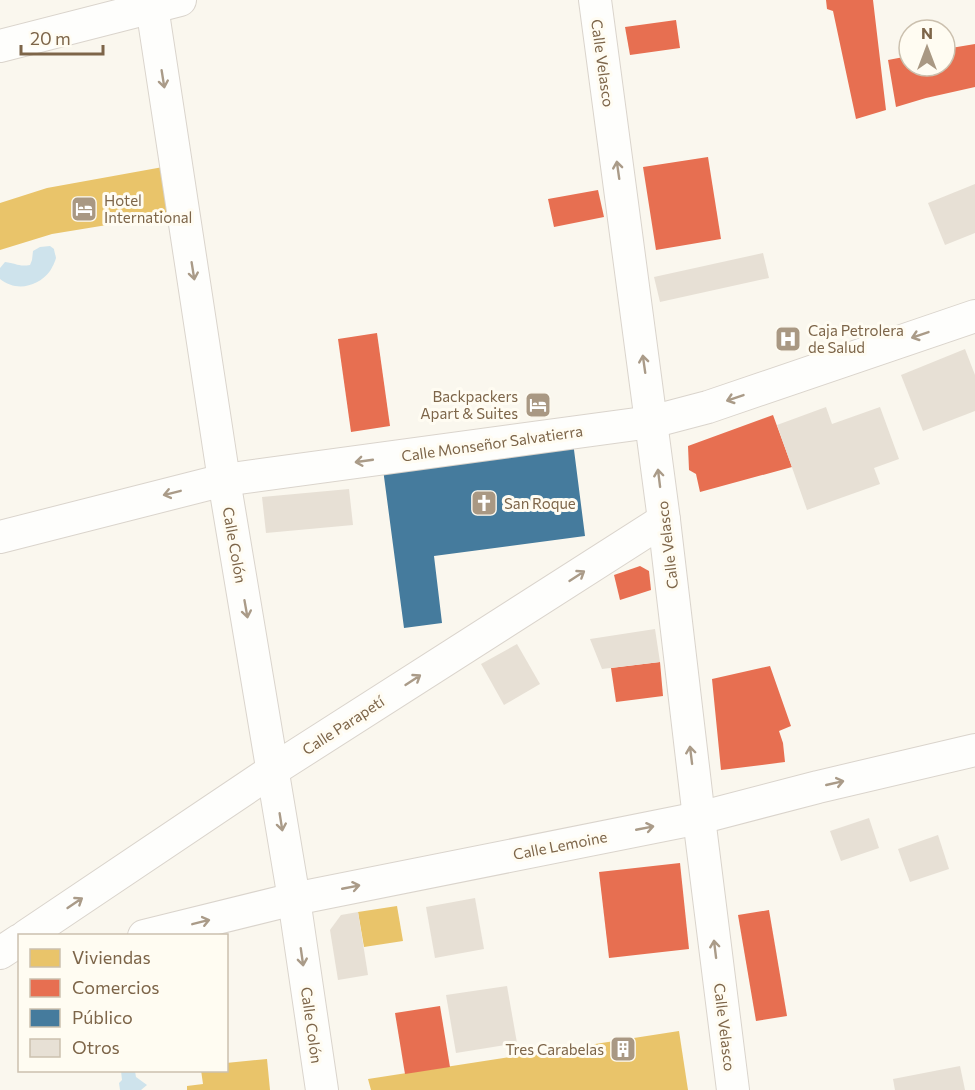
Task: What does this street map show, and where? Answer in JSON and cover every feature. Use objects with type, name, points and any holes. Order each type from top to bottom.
[{"type":"street","name":"Calle Velasco","points":[[595,0],[664,520],[733,1090]]},
{"type":"street","points":[[0,46],[161,2]]},
{"type":"street","name":"Calle Colón","points":[[161,2],[224,480],[294,899],[321,1090]]},
{"type":"street","name":"Calle Monseñor Salvatierra","points":[[0,537],[224,480],[651,422],[708,408],[975,316]]},
{"type":"street","name":"Calle Parapetí","points":[[29,934],[273,770],[664,520]]},
{"type":"street","name":"Calle Lemoine","points":[[152,934],[294,899],[699,818],[975,750]]},
{"type":"street","points":[[0,953],[18,941]]},
{"type":"street","points":[[0,971],[18,966]]},
{"type":"water","points":[[50,246],[54,249],[56,260],[50,271],[39,281],[20,286],[0,279],[0,268],[5,262],[30,265],[33,251],[40,247]]},
{"type":"water","points":[[121,1072],[135,1072],[136,1077],[147,1085],[141,1090],[120,1090],[119,1083],[122,1080]]},
{"type":"building: Viviendas","name":"Hotel International","points":[[163,167],[168,215],[52,234],[0,250],[0,203],[47,188]]},
{"type":"building: Viviendas","points":[[397,906],[403,941],[364,947],[358,912]]},
{"type":"building: Viviendas","name":"Tres Carabelas","points":[[679,1031],[688,1090],[371,1090],[368,1079]]},
{"type":"building: Viviendas","points":[[267,1059],[270,1090],[187,1090],[187,1086],[203,1084],[201,1072],[228,1072],[228,1063]]},
{"type":"building: Comercios","points":[[826,0],[873,0],[886,110],[856,119],[833,11],[827,9]]},
{"type":"building: Comercios","points":[[676,20],[680,48],[630,55],[625,27]]},
{"type":"building: Comercios","points":[[975,44],[975,87],[896,107],[888,60],[897,58],[897,78],[957,78],[957,47]]},
{"type":"building: Comercios","points":[[708,157],[721,239],[656,250],[643,167]]},
{"type":"building: Comercios","points":[[598,190],[604,217],[554,227],[548,199]]},
{"type":"building: Comercios","points":[[377,333],[390,426],[351,432],[338,339]]},
{"type":"building: Comercios","points":[[773,415],[792,467],[700,492],[696,474],[689,470],[688,446]]},
{"type":"building: Comercios","points":[[640,566],[649,571],[651,590],[620,600],[614,575]]},
{"type":"building: Comercios","points":[[660,662],[663,696],[616,702],[611,668]]},
{"type":"building: Comercios","points":[[770,666],[791,726],[779,731],[785,762],[721,770],[712,679]]},
{"type":"building: Comercios","points":[[680,863],[689,949],[609,958],[599,872]]},
{"type":"building: Comercios","points":[[769,910],[787,1016],[756,1021],[738,915]]},
{"type":"building: Comercios","points":[[440,1006],[450,1067],[405,1074],[395,1013]]},
{"type":"building: Público","name":"San Roque","points":[[573,442],[585,536],[434,556],[442,623],[404,628],[383,469]]},
{"type":"building: Otros","points":[[975,184],[975,233],[945,245],[928,203]]},
{"type":"building: Otros","points":[[763,253],[769,278],[660,302],[654,277]]},
{"type":"building: Otros","points":[[965,349],[975,375],[975,411],[923,431],[901,375]]},
{"type":"building: Otros","points":[[826,407],[832,424],[880,407],[899,459],[874,468],[880,484],[807,510],[777,425]]},
{"type":"building: Otros","points":[[349,489],[353,525],[266,533],[262,497]]},
{"type":"building: Otros","points":[[655,629],[660,662],[602,669],[590,639]]},
{"type":"building: Otros","points":[[517,644],[540,684],[504,705],[481,664]]},
{"type":"building: Otros","points":[[869,818],[879,848],[841,861],[830,831]]},
{"type":"building: Otros","points":[[938,835],[949,869],[910,882],[898,849]]},
{"type":"building: Otros","points":[[475,898],[484,949],[435,958],[426,907]]},
{"type":"building: Otros","points":[[358,912],[368,975],[338,980],[330,930],[341,915]]},
{"type":"building: Otros","points":[[507,986],[517,1043],[456,1053],[446,995]]},
{"type":"building: Otros","points":[[960,1066],[965,1090],[895,1090],[893,1079]]},
{"type":"place","name":"Hotel International","points":[[84,209]]},
{"type":"place","name":"Caja Petrolera de Salud","points":[[788,339]]},
{"type":"place","name":"Backpackers Apart & Suites","points":[[538,405]]},
{"type":"place","name":"San Roque","points":[[484,503]]},
{"type":"place","name":"Tres Carabelas","points":[[623,1049]]}]
